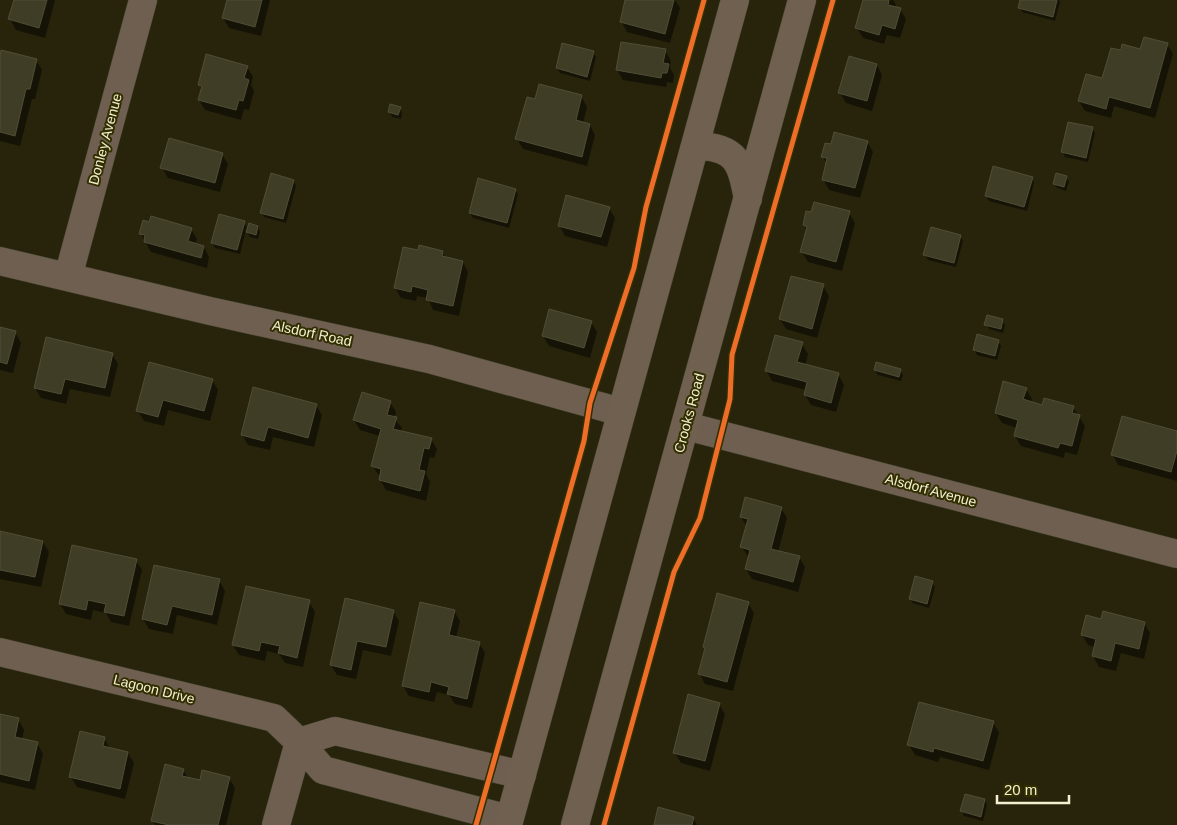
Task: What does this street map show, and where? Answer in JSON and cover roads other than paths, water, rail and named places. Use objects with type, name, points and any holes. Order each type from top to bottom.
[{"type":"main road","points":[[508,822],[735,0]]},
{"type":"main road","name":"Crooks Road","points":[[575,825],[802,0]]},
{"type":"main road","points":[[695,146],[720,148],[732,156],[742,169],[748,199]]},
{"type":"street","name":"Donley Avenue","points":[[68,277],[143,0]]},
{"type":"street","name":"Alsdorf Road","points":[[0,262],[428,359],[621,412]]},
{"type":"street","name":"Alsdorf Avenue","points":[[686,426],[1177,554]]},
{"type":"street","name":"Lagoon Drive","points":[[0,652],[274,718],[299,742],[323,770],[508,822]]},
{"type":"street","points":[[276,825],[299,742],[335,730],[522,775]]}]
